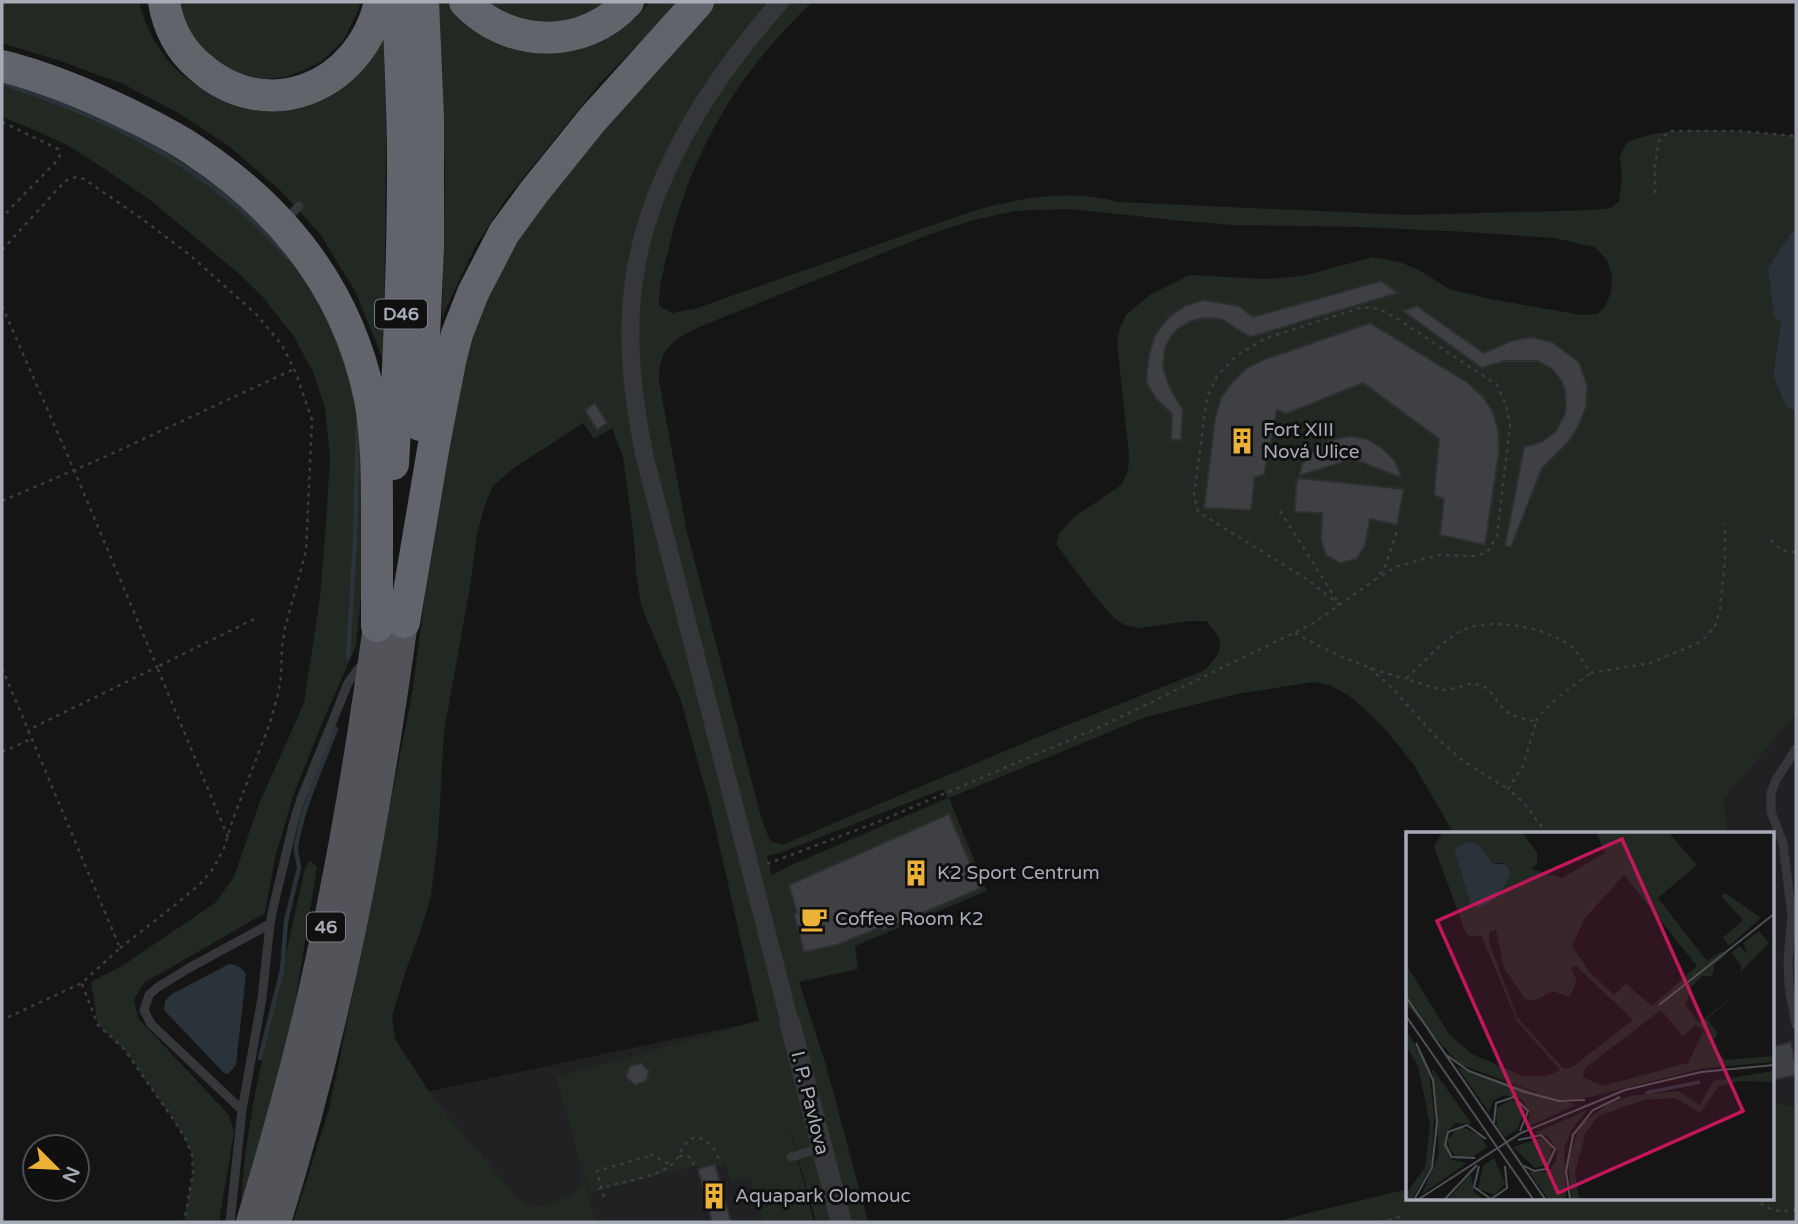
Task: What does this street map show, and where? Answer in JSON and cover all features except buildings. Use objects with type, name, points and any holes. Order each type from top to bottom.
[{"type":"highway","points":[[164,2],[176,37],[184,50],[205,72],[240,90],[278,95],[320,84],[343,68],[369,36],[380,2]]},
{"type":"highway","name":"D46","points":[[390,624],[388,519],[400,346],[403,159],[398,2]]},
{"type":"highway","name":"D46","points":[[390,624],[417,480],[428,247],[428,118],[424,2]]},
{"type":"highway","points":[[465,2],[477,14],[502,29],[530,37],[551,38],[592,29],[628,2]]},
{"type":"highway","points":[[390,624],[451,356],[473,293],[505,233],[534,192],[592,120],[698,2]]},
{"type":"highway","points":[[2,66],[98,99],[184,144],[254,197],[290,215],[340,308],[369,397],[376,444],[390,624]]},
{"type":"main road","name":"46","points":[[250,1222],[289,1088],[321,950],[351,796],[372,660],[390,624]]},
{"type":"main road","name":"46","points":[[277,1222],[315,1088],[353,925],[380,784],[390,624]]},
{"type":"street","points":[[780,2],[739,50],[704,102],[664,175],[637,262],[630,342],[636,414],[644,454],[790,1023]]},
{"type":"street","name":"I. P. Pavlova","points":[[790,1023],[841,1222]]},
{"type":"lane","points":[[230,1222],[242,1110],[262,998],[270,924],[294,821],[348,683],[359,668],[372,660]]},
{"type":"lane","points":[[1796,749],[1771,793],[1771,812],[1783,843],[1792,916],[1788,960],[1789,986],[1796,1026]]},
{"type":"lane","points":[[242,1110],[156,1030],[144,1010],[149,995],[159,987],[270,924]]},
{"type":"lane","points":[[791,1157],[821,1148]]},
{"type":"path","points":[[2,122],[58,149],[60,155],[2,217]]},
{"type":"path","points":[[1655,193],[1655,165],[1659,141],[1670,131],[1738,131],[1796,136]]},
{"type":"path","points":[[2,250],[65,181],[76,177],[85,179],[191,256],[257,315],[282,345],[294,369],[312,420],[306,551],[285,628],[278,694],[228,837],[213,869],[200,884],[120,948],[82,983],[2,1020]]},
{"type":"path","points":[[2,306],[228,837]]},
{"type":"path","points":[[750,870],[878,822],[1100,727],[1312,624],[1398,566],[1439,555],[1475,556],[1487,552],[1497,536],[1510,425],[1506,404],[1497,385],[1398,319],[1378,309],[1363,307],[1266,338],[1236,356],[1217,376],[1207,398],[1194,495],[1198,512],[1305,578],[1340,605]]},
{"type":"path","points":[[2,501],[294,369]]},
{"type":"path","points":[[1280,511],[1340,605]]},
{"type":"path","points":[[1508,789],[1523,766],[1536,722],[1561,696],[1591,673],[1650,663],[1696,644],[1706,637],[1716,624],[1720,609],[1725,524]]},
{"type":"path","points":[[1376,579],[1385,567],[1397,531]]},
{"type":"path","points":[[1770,540],[1782,551],[1796,552]]},
{"type":"path","points":[[28,730],[254,619]]},
{"type":"path","points":[[1406,679],[1440,646],[1461,631],[1477,626],[1513,624],[1555,637],[1575,650],[1591,673]]},
{"type":"path","points":[[1295,633],[1332,653],[1370,668],[1442,690],[1472,684],[1487,688],[1505,711],[1536,722]]},
{"type":"path","points":[[2,668],[120,948]]},
{"type":"path","points":[[1370,668],[1437,738],[1463,761],[1508,789],[1524,803],[1546,832]]},
{"type":"path","points":[[2,752],[31,739]]},
{"type":"path","points":[[82,983],[98,1025],[124,1049],[173,1119],[192,1154],[193,1173],[184,1222]]},
{"type":"path","points":[[600,1188],[656,1173],[671,1165],[687,1142],[697,1138],[712,1146],[720,1164]]},
{"type":"path","points":[[604,1197],[597,1171],[651,1155],[671,1165]]},
{"type":"path","points":[[679,1156],[691,1157],[694,1165]]},
{"type":"path","points":[[1756,1200],[1774,1211],[1796,1210]]},
{"type":"path","points":[[1380,1222],[1404,1216]]},
{"type":"shaded area","points":[[2,2],[139,2],[156,44],[174,67],[213,94],[260,108],[387,23],[384,362],[355,291],[320,234],[281,191],[230,147],[182,115],[123,84],[2,43]]},
{"type":"shaded area","points":[[180,2],[361,2],[343,41],[322,61],[286,77],[267,79],[251,77],[216,64],[190,34]]},
{"type":"shaded area","points":[[437,2],[445,2],[473,24],[607,36],[636,18],[650,2],[680,2],[601,82],[506,199],[474,249],[442,317],[445,173]]},
{"type":"shaded area","points":[[485,2],[607,2],[582,17],[547,24],[518,20]]},
{"type":"shaded area","points":[[710,2],[812,2],[770,47],[742,83],[722,113],[695,167],[675,224],[661,282],[659,306],[673,313],[697,308],[976,210],[1030,198],[1065,195],[1119,202],[1408,215],[1596,210],[1611,208],[1619,201],[1622,178],[1620,157],[1626,143],[1664,132],[1709,130],[1796,136],[1796,232],[1792,233],[1786,242],[1781,321],[1773,377],[1787,407],[1796,410],[1796,715],[1724,799],[1728,832],[1453,832],[1414,765],[1385,729],[1357,702],[1330,685],[1314,682],[1237,694],[1146,717],[949,798],[987,891],[855,946],[858,969],[799,982],[826,1065],[868,1222],[816,1222],[789,1126],[814,1222],[763,1222],[750,1179],[731,1183],[726,1164],[698,1169],[696,1165],[589,1194],[556,1077],[759,1021],[712,813],[681,701],[641,605],[623,457],[612,428],[594,439],[583,423],[514,468],[493,486],[484,508],[477,534],[444,732],[438,839],[431,895],[392,1016],[395,1039],[434,1099],[519,1199],[533,1206],[546,1204],[572,1194],[579,1188],[583,1178],[596,1222],[293,1222],[328,1113],[412,694],[440,459],[452,384],[508,246]],"holes":[[[1070,209],[1234,225],[1360,227],[1554,238],[1595,247],[1607,260],[1612,275],[1611,292],[1605,307],[1597,314],[1582,315],[1451,290],[1419,270],[1400,262],[1373,257],[1303,276],[1267,279],[1190,275],[1151,294],[1126,315],[1117,342],[1129,456],[1128,471],[1121,485],[1076,516],[1059,533],[1056,544],[1090,590],[1112,616],[1124,625],[1140,628],[1206,621],[1219,640],[1216,656],[1205,670],[782,845],[770,841],[761,817],[687,532],[659,381],[661,361],[665,353],[674,341],[699,327],[928,235],[974,220],[1014,211]],[[943,789],[948,798],[791,865],[772,875],[767,856]]]},
{"type":"shaded area","points":[[2,78],[142,129],[289,241],[357,374],[370,503],[356,646],[293,796],[275,858],[265,913],[144,983],[134,999],[138,1018],[229,1115],[234,1132],[219,1222],[184,1222],[193,1173],[192,1154],[173,1119],[124,1049],[98,1025],[91,982],[122,966],[215,903],[234,877],[259,804],[304,703],[320,598],[325,537],[330,458],[325,408],[313,372],[293,335],[261,295],[150,200],[105,169],[67,145],[2,117]]},
{"type":"shaded area","points":[[1792,232],[1796,232],[1796,410],[1787,408],[1773,377],[1781,321],[1774,317],[1768,268]]},
{"type":"shaded area","points":[[1796,715],[1796,1107],[1773,1101],[1773,832],[1728,832],[1724,799]]},
{"type":"shaded area","points":[[310,860],[317,867],[285,1054],[241,1216],[244,1165],[256,1090],[305,869]]},
{"type":"shaded area","points":[[229,964],[239,967],[246,974],[236,1065],[228,1074],[224,1073],[164,1010],[165,1001],[172,994]]},
{"type":"shaded area","points":[[759,1021],[812,1222],[307,1222],[351,1108]]},
{"type":"shaded area","points":[[1773,1101],[1796,1107],[1796,1222],[1276,1222],[1406,1189],[1406,1200],[1773,1200]]},
{"type":"waterway","points":[[2,83],[101,121],[162,153],[220,192],[289,258]]},
{"type":"waterway","points":[[348,658],[355,542],[358,418]]},
{"type":"waterway","points":[[260,1058],[282,970],[286,921],[299,868],[296,850],[299,832],[336,729]]},
{"type":"place","name":"Fort XIII Nová Ulice","points":[[1242,441]]},
{"type":"place","name":"K2 Sport Centrum","points":[[916,873]]},
{"type":"place","name":"Coffee Room K2","points":[[814,919]]},
{"type":"place","name":"Aquapark Olomouc","points":[[714,1196]]}]
